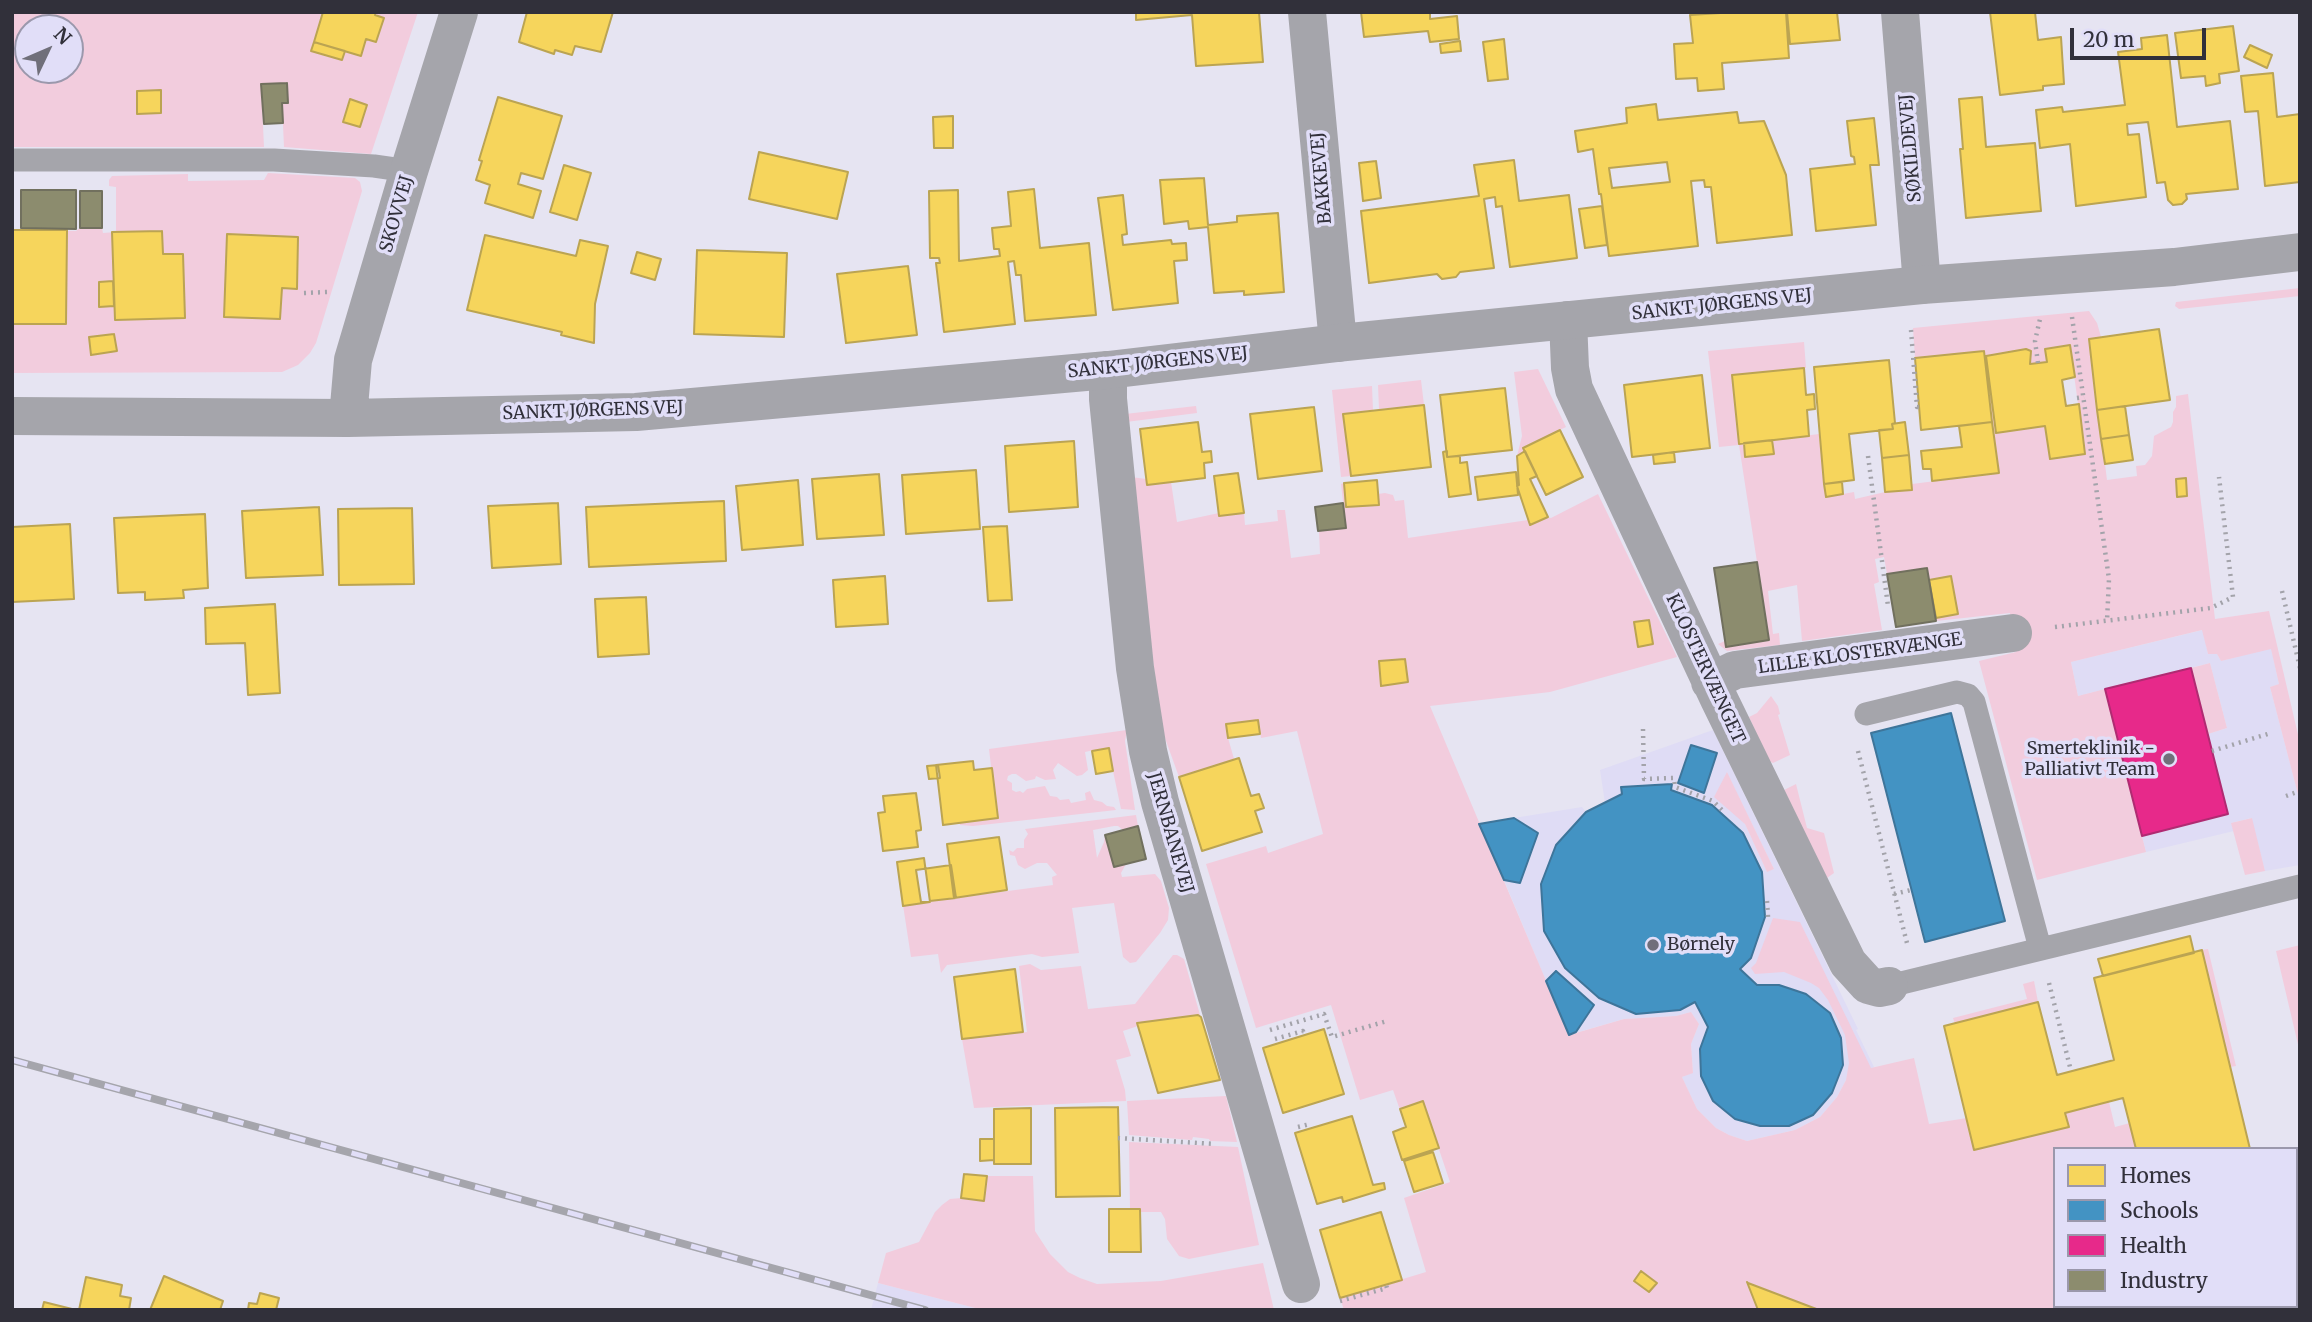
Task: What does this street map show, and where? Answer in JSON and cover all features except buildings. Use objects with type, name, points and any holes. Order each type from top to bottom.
[{"type":"street","name":"SKOVVEJ","points":[[348,418],[353,360],[459,12]]},
{"type":"street","name":"BAKKEVEJ","points":[[1307,12],[1338,343]]},
{"type":"street","name":"SØKILDEVEJ","points":[[1900,12],[1915,285]]},
{"type":"street","name":"SANKT JØRGENS VEJ","points":[[12,416],[348,418],[636,412],[1108,369],[1915,285],[2174,267],[2300,252]]},
{"type":"street","name":"KLOSTERVÆNGET","points":[[1568,320],[1570,368],[1574,389],[1710,682],[1848,963],[1868,985],[1879,988],[1903,983]]},
{"type":"street","name":"JERNBANEVEJ","points":[[1108,369],[1108,399],[1135,668],[1148,751],[1160,802],[1301,1284]]},
{"type":"street","name":"LILLE KLOSTERVÆNGE","points":[[1710,682],[1735,670],[2013,633]]},
{"type":"lane","points":[[12,160],[274,160],[374,166],[409,172]]},
{"type":"lane","points":[[1866,714],[1957,692],[1968,695],[1974,702],[2040,948]]},
{"type":"lane","points":[[1903,983],[2300,886]]},
{"type":"path","points":[[2065,274],[2109,579],[2106,621]]},
{"type":"path","points":[[1915,285],[1915,385],[1919,407]]},
{"type":"path","points":[[304,293],[332,292]]},
{"type":"path","points":[[2035,341],[2038,363]]},
{"type":"path","points":[[2077,398],[2084,397]]},
{"type":"path","points":[[1868,456],[1893,648]]},
{"type":"path","points":[[2013,633],[2211,608],[2233,597],[2219,477]]},
{"type":"path","points":[[2282,591],[2300,668]]},
{"type":"path","points":[[1643,729],[1644,783],[1674,778],[1675,787],[1713,801],[1729,816]]},
{"type":"path","points":[[2213,751],[2271,733]]},
{"type":"path","points":[[1858,751],[1894,894],[1903,983]]},
{"type":"path","points":[[2286,796],[2300,791]]},
{"type":"path","points":[[1894,894],[1911,890]]},
{"type":"path","points":[[1276,1028],[1324,1013],[1332,1037],[1387,1021]]},
{"type":"path","points":[[2057,1013],[2071,1071]]},
{"type":"path","points":[[1271,1041],[1303,1031],[1304,1035]]},
{"type":"path","points":[[1118,1138],[1210,1144]]},
{"type":"path","points":[[1341,1301],[1387,1288],[1386,1285]]},
{"type":"shaded area","points":[[12,12],[323,12],[342,60],[345,51],[361,56],[366,39],[376,42],[383,18],[375,15],[376,12],[418,12],[371,154],[284,147],[282,103],[288,103],[287,83],[261,84],[264,147],[12,147]]},
{"type":"shaded area","points":[[268,173],[355,178],[360,182],[362,191],[316,343],[298,365],[282,372],[12,373],[12,230],[76,231],[80,228],[102,228],[103,233],[116,232],[116,187],[109,186],[112,176],[188,174],[188,181],[264,180]]},
{"type":"shaded area","points":[[2300,288],[2300,296],[2179,309],[2175,306],[2176,302]]},
{"type":"shaded area","points":[[2089,311],[2097,323],[2101,337],[2089,339],[2107,480],[2137,476],[2136,466],[2145,465],[2152,456],[2154,436],[2171,427],[2176,396],[2188,394],[2215,619],[2269,611],[2300,743],[2300,802],[2270,687],[2279,684],[2271,649],[2221,661],[2217,654],[2208,654],[2202,630],[2071,662],[2078,696],[2105,689],[2146,852],[2037,880],[1979,661],[2016,652],[2010,613],[1936,621],[1936,618],[1958,614],[1951,577],[1929,580],[1927,568],[1887,574],[1884,557],[1875,559],[1879,582],[1874,584],[1882,630],[1802,641],[1797,585],[1768,591],[1773,634],[1779,633],[1780,645],[1727,651],[1718,644],[1725,641],[1726,647],[1769,640],[1739,445],[1719,447],[1708,351],[1804,342],[1806,368],[1732,375],[1739,444],[1744,443],[1746,457],[1773,454],[1772,440],[1819,434],[1826,497],[1854,492],[1855,499],[1885,492],[1912,490],[1912,484],[1998,473],[1984,351],[1915,358],[1913,328]],"holes":[[[2070,346],[2085,454],[2050,459],[2045,426],[1996,433],[1986,357],[2023,351],[2030,356],[2030,364],[2047,362],[2045,349]]]},
{"type":"shaded area","points":[[1538,369],[1566,427],[1524,447],[1525,451],[1517,456],[1522,436],[1514,372]]},
{"type":"shaded area","points":[[1421,380],[1424,405],[1379,409],[1378,385]]},
{"type":"shaded area","points":[[1372,386],[1373,410],[1343,414],[1351,476],[1341,477],[1332,390]]},
{"type":"shaded area","points":[[1196,406],[1197,413],[1126,422],[1125,414]]},
{"type":"shaded area","points":[[1131,477],[1146,479],[1147,485],[1171,482],[1177,522],[1219,513],[1220,516],[1244,513],[1245,525],[1278,521],[1277,510],[1285,510],[1291,558],[1320,554],[1319,531],[1346,528],[1341,484],[1344,483],[1347,507],[1379,505],[1378,494],[1385,493],[1393,495],[1395,501],[1404,500],[1408,538],[1528,520],[1530,525],[1551,518],[1598,494],[1677,657],[1550,692],[1430,706],[1569,1035],[1624,1019],[1676,1016],[1691,1012],[1699,1024],[1691,1044],[1693,1073],[1682,1077],[1697,1109],[1716,1128],[1747,1141],[1795,1130],[1820,1117],[1837,1097],[1846,1080],[1849,1063],[1845,1035],[1819,988],[1784,972],[1755,974],[1751,968],[1756,963],[1773,918],[1800,922],[1871,1068],[1914,1058],[1929,1124],[1967,1118],[1975,1150],[2068,1127],[2065,1113],[2109,1102],[2115,1127],[2130,1123],[2136,1147],[2053,1147],[2053,1308],[2175,1310],[1819,1310],[1747,1282],[1758,1310],[1344,1310],[1340,1298],[1426,1272],[1404,1198],[1450,1182],[1423,1102],[1400,1110],[1393,1090],[1360,1100],[1331,1005],[1256,1028],[1206,864],[1266,846],[1268,853],[1323,834],[1297,731],[1261,738],[1258,720],[1227,723],[1234,759],[1179,777],[1161,727]]},
{"type":"shaded area","points":[[2203,630],[2208,654],[2217,654],[2221,661],[2271,648],[2279,684],[2270,687],[2300,802],[2300,865],[2265,871],[2251,818],[2231,823],[2234,831],[2146,852],[2142,836],[2228,814],[2208,734],[2227,728],[2210,663],[2078,696],[2071,662]]},
{"type":"shaded area","points":[[2210,663],[2227,728],[2208,734],[2191,668]]},
{"type":"shaded area","points":[[1771,696],[1778,706],[1778,715],[1790,755],[1773,763],[1769,761],[1749,717],[1757,713]]},
{"type":"shaded area","points":[[1127,730],[1125,741],[1135,810],[1121,809],[1113,771],[1094,750],[1085,752],[1088,770],[1082,775],[1077,776],[1058,763],[1053,770],[1056,779],[1045,780],[1036,776],[1035,779],[1026,781],[1012,774],[1007,780],[1012,783],[1012,790],[1016,792],[1023,793],[1027,789],[1045,786],[1050,796],[1060,800],[1069,799],[1071,803],[1086,800],[1085,793],[1090,791],[1094,800],[1116,810],[973,826],[960,825],[960,821],[997,817],[989,749]]},
{"type":"shaded area","points":[[1713,730],[1874,1067],[1846,1080],[1837,1097],[1820,1117],[1795,1130],[1747,1141],[1716,1128],[1697,1109],[1682,1077],[1693,1072],[1691,1044],[1699,1024],[1691,1012],[1676,1016],[1624,1019],[1575,1033],[1594,1005],[1556,972],[1546,981],[1504,880],[1514,818],[1582,807],[1586,812],[1556,845],[1541,884],[1544,931],[1565,968],[1598,998],[1636,1013],[1680,1010],[1695,1002],[1708,1027],[1700,1049],[1701,1076],[1713,1101],[1735,1119],[1760,1126],[1789,1126],[1813,1115],[1832,1093],[1843,1065],[1806,994],[1779,985],[1757,985],[1740,969],[1751,958],[1712,805],[1671,790],[1672,784],[1621,787],[1622,794],[1605,803],[1600,770]],"holes":[[[1691,745],[1717,754],[1704,792],[1678,783]],[[1728,775],[1774,869],[1767,871],[1745,824]]]},
{"type":"shaded area","points":[[1727,772],[1774,869],[1767,872],[1745,824],[1714,797]]},
{"type":"shaded area","points":[[1796,784],[1807,828],[1824,833],[1834,873],[1827,878],[1784,790]]},
{"type":"shaded area","points":[[1136,815],[1138,826],[1123,830],[1114,826],[1093,830],[1097,858],[1105,835],[1114,867],[1126,864],[1121,873],[1122,877],[1155,874],[1161,881],[1169,908],[1168,920],[1136,962],[1130,963],[1123,957],[1114,903],[1072,908],[1079,953],[1042,957],[1032,954],[947,965],[941,973],[938,954],[911,957],[903,905],[1053,885],[1052,877],[1057,875],[1047,863],[1037,863],[1025,869],[1018,865],[1015,856],[1010,855],[1009,850],[1013,852],[1017,848],[1024,848],[1024,840],[1028,834],[1025,829]]},
{"type":"shaded area","points":[[2252,818],[2265,871],[2245,875],[2231,823]]},
{"type":"shaded area","points":[[2300,945],[2300,1053],[2276,951]]},
{"type":"shaded area","points":[[2208,949],[2236,1066],[2230,1067],[2202,950]]},
{"type":"shaded area","points":[[1173,955],[1184,959],[1200,1015],[1138,1023],[1138,1026],[1123,1031],[1131,1056],[1116,1060],[1126,1101],[974,1108],[962,1039],[1027,1032],[1019,966],[1030,964],[1041,970],[1081,966],[1088,1009],[1135,1004]]},
{"type":"shaded area","points":[[2034,981],[2038,1002],[1955,1024],[1953,1018],[2027,999],[2023,984]]},
{"type":"shaded area","points":[[1226,1096],[1237,1142],[1193,1137],[1192,1140],[1129,1135],[1127,1101]]},
{"type":"shaded area","points":[[1129,1142],[1238,1147],[1259,1245],[1189,1259],[1179,1256],[1167,1239],[1165,1219],[1161,1212],[1130,1209]]},
{"type":"shaded area","points":[[987,1176],[1033,1176],[1035,1231],[1050,1254],[1068,1272],[1080,1278],[1097,1284],[1161,1281],[1263,1263],[1274,1310],[983,1310],[878,1283],[886,1253],[919,1242],[935,1212],[950,1199],[984,1201]]},
{"type":"shaded area","points":[[878,1283],[983,1310],[871,1310]]},
{"type":"railway","points":[[12,1060],[925,1310]]},
{"type":"place","name":"Smerteklinik - Palliativt Team","points":[[2169,759]]},
{"type":"place","name":"Børnely","points":[[1653,945]]}]
